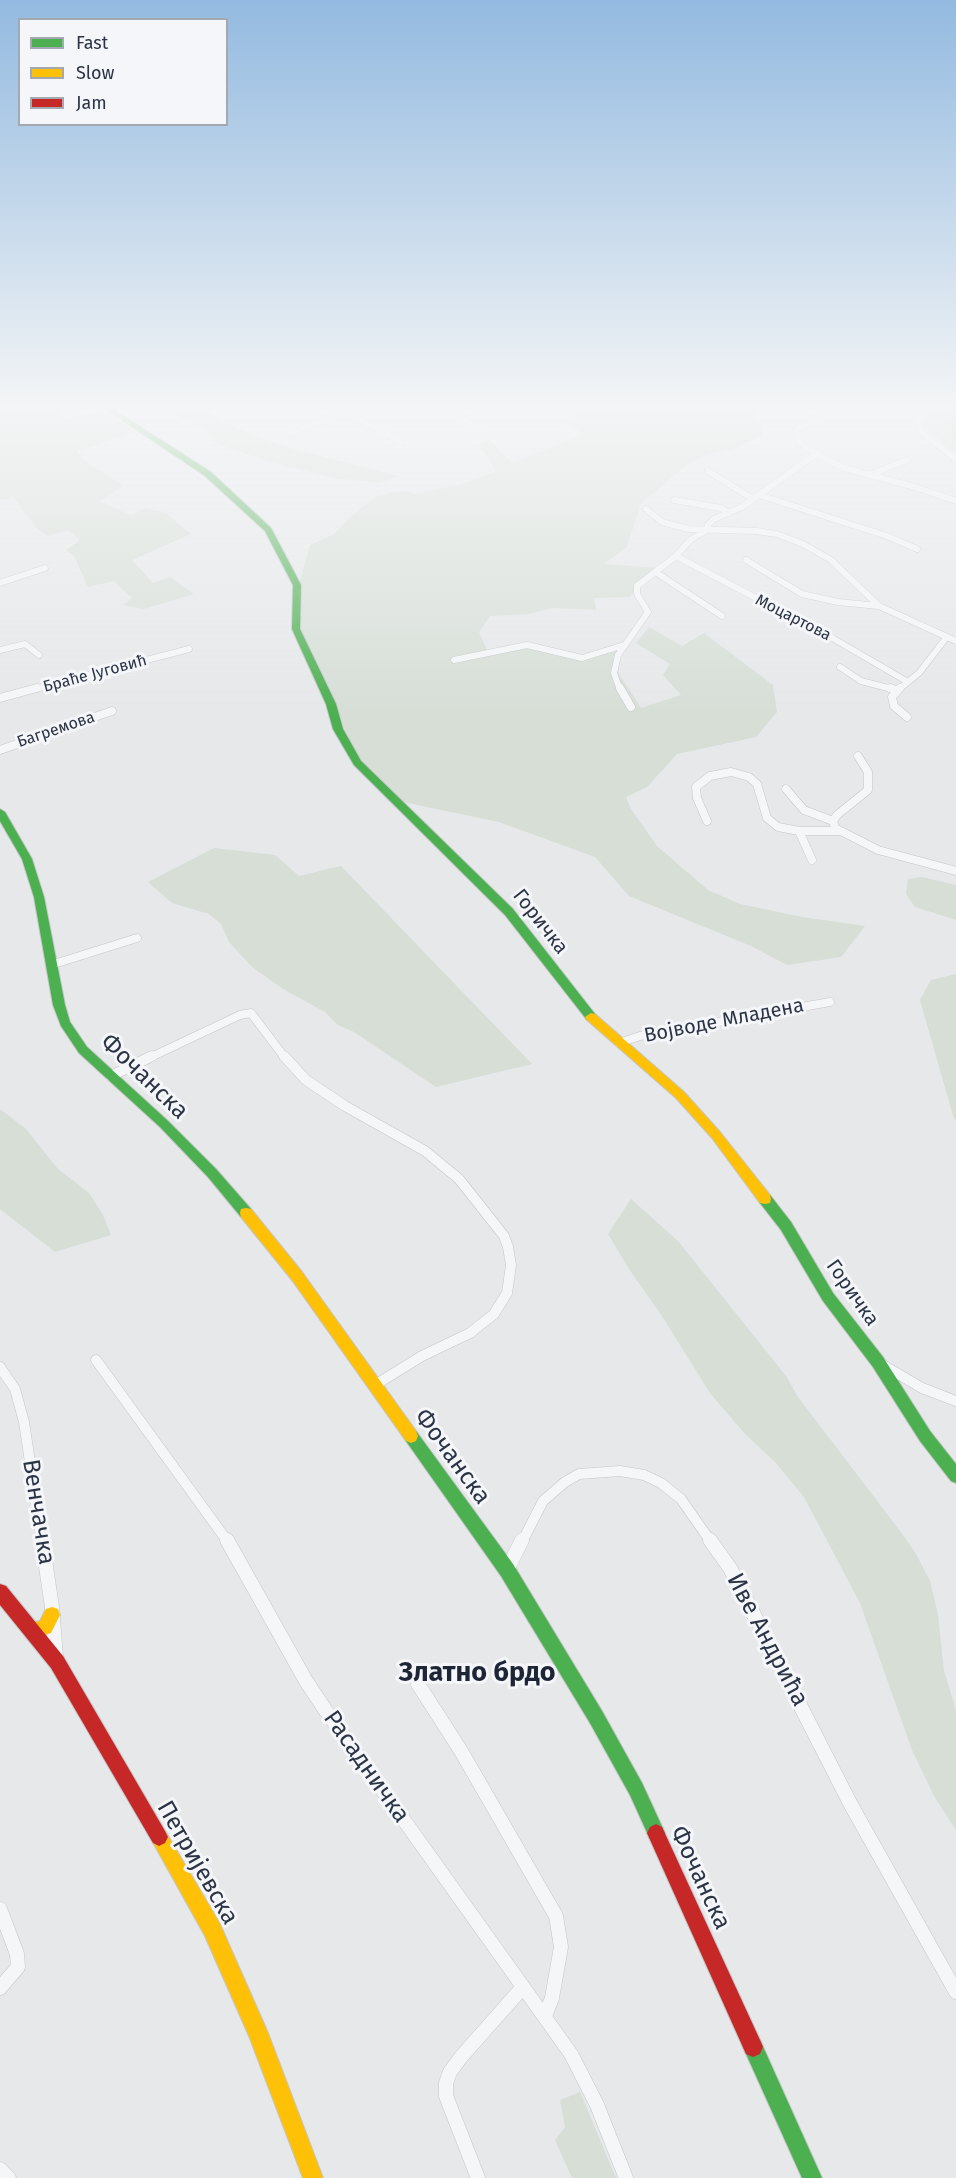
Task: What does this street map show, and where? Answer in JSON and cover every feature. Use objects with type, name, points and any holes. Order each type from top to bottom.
[{"type":"street","name":"Горичка","points":[[247,511],[268,530],[297,585],[296,629],[327,694],[338,729],[357,763],[509,912],[594,1022],[680,1095],[716,1135],[786,1226],[828,1297],[878,1362],[925,1436],[956,1476]]},
{"type":"street","points":[[647,511],[665,523],[688,529],[738,529],[766,532],[812,548],[831,560],[879,606],[956,641]]},
{"type":"street","points":[[726,511],[729,513]]},
{"type":"street","points":[[631,707],[621,692],[614,673],[616,660],[624,645],[649,611],[638,597],[636,588],[676,556],[686,543],[707,530],[711,521],[733,511]]},
{"type":"street","points":[[802,511],[887,536],[917,549]]},
{"type":"street","name":"Моцартова","points":[[676,556],[834,639],[908,682]]},
{"type":"street","points":[[746,560],[802,594],[838,602],[879,606]]},
{"type":"street","points":[[0,583],[45,568]]},
{"type":"street","points":[[657,573],[722,616]]},
{"type":"street","points":[[907,717],[894,706],[892,698],[896,690],[919,674],[946,638]]},
{"type":"street","points":[[0,650],[25,644],[39,655]]},
{"type":"street","points":[[454,660],[527,645],[582,658],[624,645]]},
{"type":"street","name":"Браће Југовић","points":[[0,698],[189,649]]},
{"type":"street","points":[[840,667],[861,681],[896,690]]},
{"type":"street","name":"Багремова","points":[[0,750],[112,711]]},
{"type":"street","points":[[833,821],[843,808],[868,790],[868,772],[858,756]]},
{"type":"street","points":[[707,821],[697,798],[696,787],[710,776],[731,772],[744,775],[757,784],[764,812],[772,823],[786,830],[839,831],[878,850],[956,871]]},
{"type":"street","points":[[786,789],[804,810],[833,821],[839,831]]},
{"type":"street","name":"Фочанска","points":[[0,812],[27,859],[33,875],[59,1005],[65,1023],[83,1050],[164,1125],[236,1201],[297,1276],[507,1570],[596,1717],[636,1789],[812,2178]]},
{"type":"street","points":[[799,831],[812,860]]},
{"type":"street","points":[[51,965],[137,938]]},
{"type":"street","name":"Војводе Младена","points":[[619,1043],[640,1036],[830,1002]]},
{"type":"street","points":[[111,1076],[240,1015],[251,1013],[286,1061],[306,1080],[345,1106],[425,1151],[459,1179],[473,1195],[504,1236],[508,1247],[511,1265],[507,1293],[494,1314],[470,1334],[422,1356],[375,1385]]},
{"type":"street","name":"Расадничка","points":[[96,1360],[225,1537],[306,1681],[571,2054],[597,2105],[626,2178]]},
{"type":"street","points":[[878,1362],[904,1379],[956,1401]]},
{"type":"street","name":"Венчачка","points":[[0,1367],[15,1389],[21,1409],[57,1662]]},
{"type":"street","name":"Иве Андрића","points":[[507,1570],[543,1501],[565,1482],[579,1474],[620,1471],[644,1475],[661,1483],[681,1499],[730,1568],[851,1805],[956,1992]]},
{"type":"street","name":"Петријевска","points":[[0,1592],[57,1662],[212,1929],[258,2033],[313,2178]]},
{"type":"street","points":[[28,1627],[35,1630],[45,1628],[52,1615]]},
{"type":"street","points":[[418,1684],[461,1751],[556,1916],[561,1947],[554,1988],[545,2016]]},
{"type":"street","points":[[0,1909],[17,1954],[18,1967],[0,1988]]},
{"type":"street","points":[[478,2178],[446,2096],[446,2083],[450,2072],[461,2057],[523,1987]]},
{"type":"street","points":[[0,2169],[9,2178]]},
{"type":"shaded area","points":[[23,511],[121,511],[131,515],[140,511],[166,513],[191,534],[132,560],[153,583],[170,577],[194,594],[144,609],[123,605],[132,598],[114,581],[88,587],[74,556],[66,550],[80,540],[68,530],[48,536],[36,527]]},
{"type":"shaded area","points":[[358,511],[639,511],[627,547],[604,564],[659,568],[630,597],[594,598],[596,610],[552,608],[530,614],[490,616],[479,632],[490,656],[528,646],[582,660],[619,650],[619,674],[641,708],[681,695],[663,675],[670,664],[636,643],[649,627],[682,646],[704,633],[773,685],[777,712],[756,737],[677,754],[647,787],[626,797],[631,809],[657,846],[708,890],[740,904],[802,917],[865,926],[841,957],[787,965],[751,946],[629,896],[595,857],[499,822],[403,802],[360,761],[301,637],[299,584],[310,545],[334,534]]},
{"type":"shaded area","points":[[214,848],[275,855],[299,876],[341,866],[532,1064],[436,1087],[354,1032],[338,1025],[325,1012],[283,989],[252,967],[229,942],[221,924],[209,914],[172,903],[148,882]]},
{"type":"shaded area","points":[[922,877],[956,885],[956,920],[915,907],[906,894],[908,879]]},
{"type":"shaded area","points":[[956,974],[956,1120],[920,1000],[931,980]]},
{"type":"shaded area","points":[[0,1109],[26,1129],[58,1169],[89,1193],[102,1213],[111,1235],[55,1252],[0,1209]]},
{"type":"shaded area","points":[[631,1199],[678,1241],[786,1376],[798,1397],[915,1552],[930,1581],[938,1615],[944,1671],[956,1710],[956,1830],[934,1796],[912,1750],[860,1603],[804,1497],[776,1463],[745,1434],[710,1393],[608,1234]]},
{"type":"shaded area","points":[[580,2092],[616,2178],[572,2178],[555,2140],[565,2127],[560,2100]]},
{"type":"traffic: fast","points":[[247,511],[268,530],[297,585],[296,629],[331,704],[338,729],[357,763],[509,912],[591,1017]]},
{"type":"traffic: fast","points":[[0,812],[27,859],[39,897],[59,1005],[65,1023],[83,1050],[164,1124],[212,1173],[246,1213]]},
{"type":"traffic: fast","points":[[765,1199],[786,1226],[828,1297],[878,1362],[925,1436],[956,1476]]},
{"type":"traffic: fast","points":[[411,1436],[507,1570],[596,1717],[636,1789],[656,1833]]},
{"type":"traffic: fast","points":[[753,2047],[812,2178]]},
{"type":"traffic: slow","points":[[591,1017],[680,1095],[716,1135],[765,1199]]},
{"type":"traffic: slow","points":[[246,1213],[297,1276],[411,1436]]},
{"type":"traffic: slow","points":[[29,1627],[35,1630],[45,1627],[52,1615]]},
{"type":"traffic: slow","points":[[159,1837],[212,1929],[258,2033],[313,2178]]},
{"type":"traffic: jam","points":[[0,1592],[57,1662],[159,1837]]},
{"type":"traffic: jam","points":[[656,1833],[753,2047]]},
{"type":"district","name":"Златно брдо","points":[[477,1673]]}]
